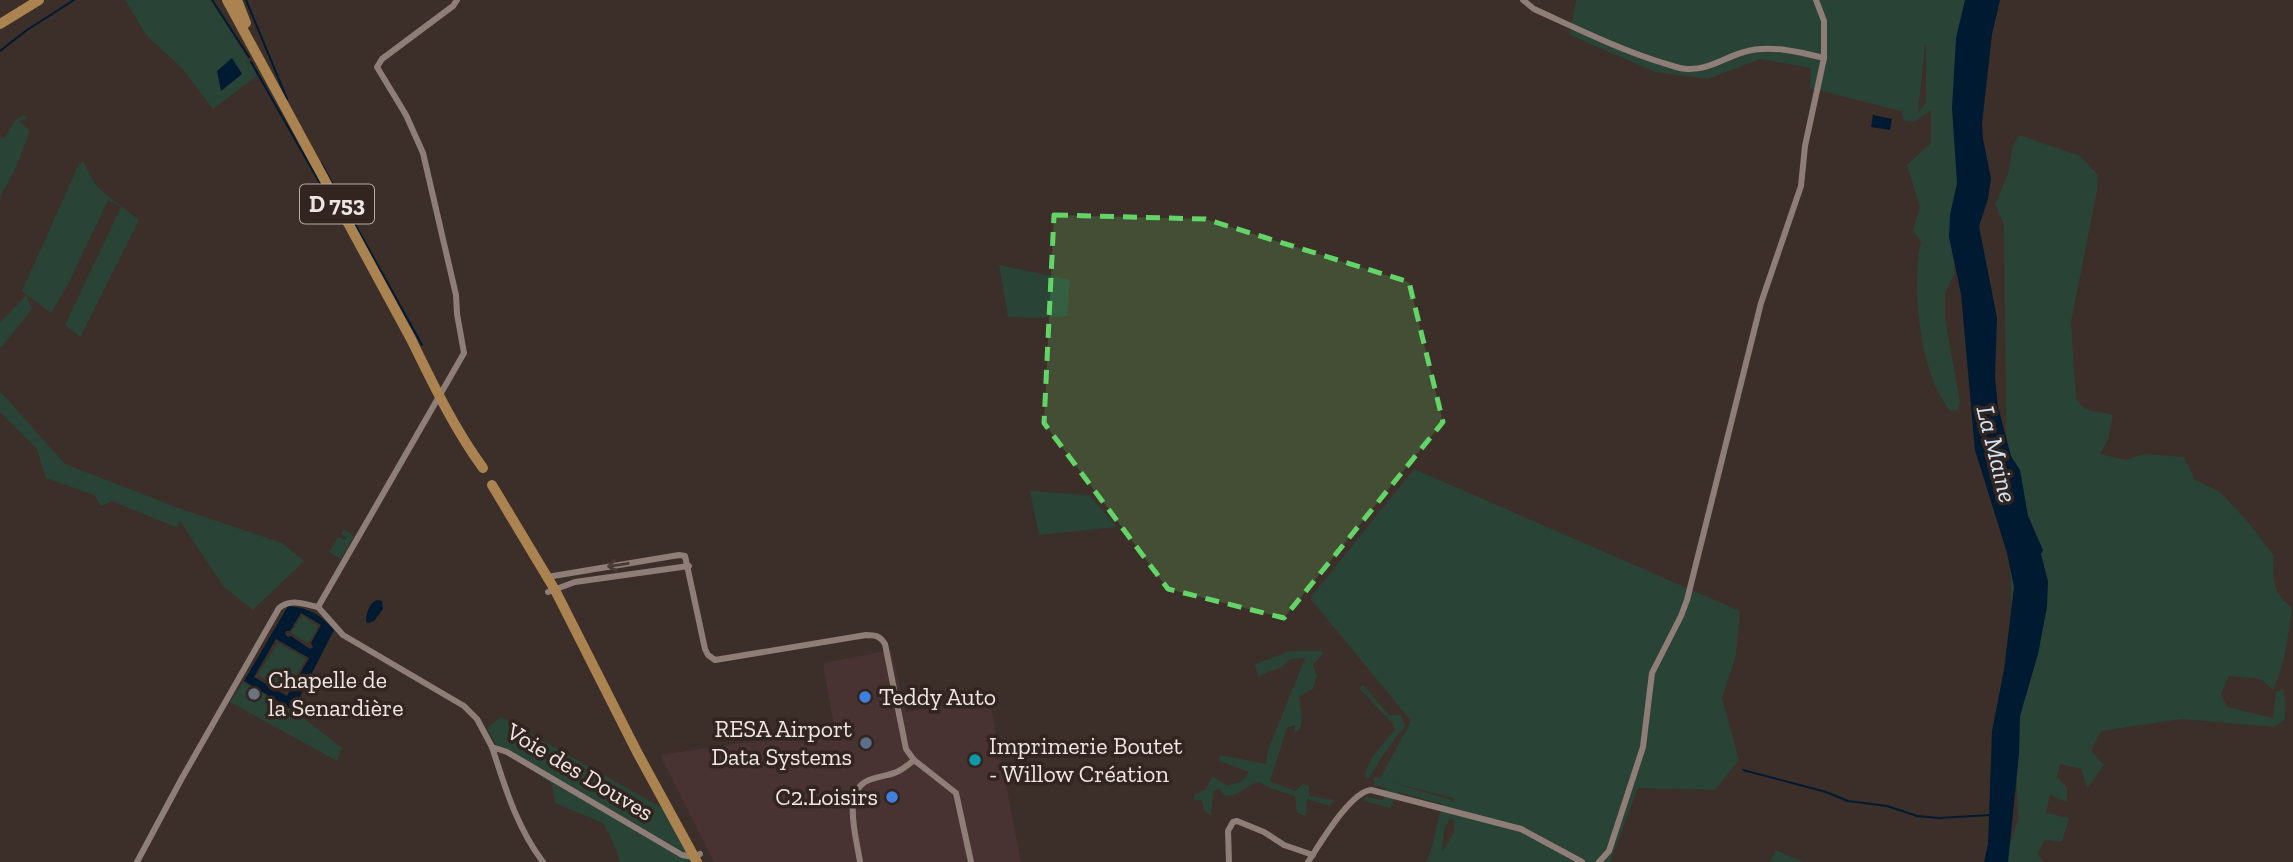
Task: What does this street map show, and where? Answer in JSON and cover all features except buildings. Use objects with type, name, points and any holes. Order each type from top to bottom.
[{"type":"main road","points":[[0,24],[37,0]]},
{"type":"main road","name":"D 753","points":[[227,0],[411,340],[699,859]]},
{"type":"main road","name":"D 753","points":[[237,0],[263,69]]},
{"type":"main road","name":"D 753","points":[[492,485],[547,577],[552,591]]},
{"type":"street","points":[[137,862],[276,613],[283,605],[293,602],[318,607],[464,353],[456,295],[423,153],[406,115],[377,67],[382,59],[453,6],[457,0]]},
{"type":"street","points":[[1523,0],[1534,9],[1614,45],[1684,69],[1707,66],[1758,49],[1824,58]]},
{"type":"street","points":[[1599,862],[1609,851],[1643,747],[1652,673],[1681,616],[1692,582],[1761,303],[1801,186],[1807,136],[1824,58],[1824,21],[1816,0]]},
{"type":"street","points":[[547,577],[685,556],[705,649],[715,660],[877,635],[885,644],[904,743],[914,760],[956,793],[971,862]]},
{"type":"street","points":[[552,591],[575,582],[689,566]]},
{"type":"street","name":"Voie des Douves","points":[[318,607],[343,635],[464,706],[477,719],[492,747],[508,752],[682,855],[699,859]]},
{"type":"street","points":[[492,747],[516,815],[542,862]]},
{"type":"street","points":[[860,862],[852,806],[855,793],[866,781],[898,774],[914,760]]},
{"type":"street","points":[[1308,862],[1349,804],[1362,792],[1371,790],[1521,829],[1582,862]]},
{"type":"street","points":[[1229,862],[1228,831],[1233,822],[1237,821],[1264,832],[1284,845],[1313,855]]},
{"type":"highlighted area","points":[[1054,215],[1205,219],[1409,282],[1443,422],[1284,618],[1168,589],[1044,423]]},
{"type":"shaded area","points":[[891,650],[906,712],[986,699],[991,707],[1021,862],[714,862],[660,755],[770,739],[834,726],[823,663]]},
{"type":"green space","points":[[125,0],[211,0],[258,75],[213,109],[182,68],[147,36]]},
{"type":"green space","points":[[1576,0],[1972,0],[1954,219],[1954,274],[1945,293],[1945,319],[1960,402],[1958,410],[1950,411],[1939,394],[1920,329],[1917,282],[1921,242],[1913,230],[1920,207],[1907,165],[1931,143],[1931,110],[1914,122],[1904,121],[1901,112],[1905,112],[1810,88],[1811,68],[1760,59],[1708,79],[1655,72],[1570,35]],"holes":[[[1925,45],[1926,45],[1926,102],[1918,113]]]},
{"type":"green space","points":[[24,115],[28,119],[19,121],[30,131],[15,170],[0,197],[0,137],[5,138],[15,120]]},
{"type":"green space","points":[[2019,135],[2080,156],[2098,175],[2071,322],[2076,399],[2085,409],[2113,415],[2108,440],[2100,454],[2126,460],[2144,454],[2184,457],[2195,480],[2220,492],[2274,556],[2275,585],[2292,609],[2283,660],[2273,690],[2261,679],[2229,676],[2221,694],[2227,707],[2273,718],[2276,692],[2284,689],[2285,720],[2274,727],[2181,719],[2101,731],[2091,751],[2104,765],[2087,788],[2081,769],[2060,764],[2057,777],[2067,788],[2067,802],[2050,795],[2046,813],[2069,818],[2062,842],[2045,840],[2037,854],[2044,862],[2004,862],[2018,820],[2006,416],[2004,225],[1995,204],[2008,174],[2013,146]]},
{"type":"green space","points":[[83,161],[95,184],[139,220],[80,337],[65,325],[121,207],[108,200],[69,282],[51,313],[22,291],[79,164]]},
{"type":"green space","points":[[999,265],[1070,280],[1067,316],[1008,317]]},
{"type":"green space","points":[[26,295],[32,309],[0,349],[0,323]]},
{"type":"green space","points":[[0,391],[65,464],[181,509],[282,543],[304,561],[253,610],[224,587],[179,520],[178,528],[112,501],[101,506],[94,495],[46,478],[37,449],[0,412]]},
{"type":"green space","points":[[1414,469],[1740,611],[1736,655],[1722,698],[1739,760],[1715,790],[1638,788],[1610,862],[1426,862],[1442,804],[1398,792],[1390,808],[1364,801],[1365,797],[1383,800],[1386,788],[1374,785],[1374,777],[1380,778],[1411,721],[1310,598]],"holes":[[[1391,782],[1453,798],[1454,801]],[[1450,819],[1454,820],[1454,832],[1442,852],[1444,829]]]},
{"type":"green space","points":[[1030,491],[1089,495],[1117,527],[1039,535]]},
{"type":"green space","points":[[344,529],[354,536],[341,559],[329,552],[338,537],[344,540],[346,537],[341,534]]},
{"type":"green space","points":[[302,615],[318,626],[307,643],[292,631]]},
{"type":"green space","points":[[278,643],[306,659],[286,692],[258,675]]},
{"type":"green space","points":[[1290,651],[1321,651],[1323,654],[1313,665],[1317,675],[1313,689],[1299,696],[1302,719],[1300,729],[1294,733],[1295,725],[1287,728],[1270,781],[1295,791],[1303,784],[1309,786],[1309,796],[1334,800],[1330,806],[1307,799],[1306,816],[1297,813],[1295,796],[1259,782],[1230,796],[1225,796],[1219,789],[1213,791],[1211,816],[1204,810],[1202,800],[1194,800],[1194,795],[1205,790],[1213,776],[1227,786],[1242,781],[1249,772],[1219,761],[1220,755],[1266,764],[1268,750],[1305,658],[1290,659],[1282,667],[1258,676],[1255,664]]},
{"type":"green space","points":[[243,682],[296,712],[342,748],[337,761],[230,702]]},
{"type":"green space","points":[[1363,685],[1389,715],[1401,715],[1405,726],[1369,778],[1365,778],[1369,764],[1395,729],[1359,688]]},
{"type":"green space","points":[[501,717],[666,810],[694,862],[620,862],[603,823],[555,803],[552,784],[496,745],[487,728]]},
{"type":"green space","points":[[1776,850],[1803,862],[1770,862]]},
{"type":"water","name":"La Maine","points":[[1965,0],[2000,0],[1992,34],[1982,123],[1991,178],[1988,199],[1979,226],[1997,318],[1995,377],[1998,407],[2011,456],[2020,470],[2028,516],[2043,550],[2041,554],[2048,581],[2047,607],[2038,654],[2020,716],[2019,754],[2008,862],[1984,862],[1988,844],[1992,731],[2004,670],[2014,587],[2007,553],[1975,450],[1961,294],[1949,237],[1950,215],[1957,183],[1952,108],[1956,38]]},
{"type":"water","points":[[232,58],[242,74],[221,91],[217,71]]},
{"type":"water","points":[[1873,115],[1892,119],[1890,130],[1871,127]]},
{"type":"water","points":[[377,600],[382,601],[383,609],[374,621],[366,622],[368,609]]},
{"type":"water","points":[[288,606],[314,613],[334,630],[293,710],[244,681]],"holes":[[[301,613],[321,625],[310,649],[285,634],[290,631]],[[276,639],[309,658],[287,696],[254,677]]]},
{"type":"waterway","points":[[0,51],[74,0]]},
{"type":"waterway","points":[[212,0],[249,57]]},
{"type":"waterway","points":[[246,0],[287,99]]},
{"type":"waterway","points":[[251,62],[325,192]]},
{"type":"waterway","points":[[321,163],[422,345]]},
{"type":"waterway","points":[[1743,770],[1826,792],[1848,801],[1887,806],[1917,816],[1939,818],[1990,815]]},
{"type":"place","name":"Chapelle de la Senardière","points":[[254,694]]},
{"type":"place","name":"Teddy Auto","points":[[865,697]]},
{"type":"place","name":"RESA Airport Data Systems","points":[[866,743]]},
{"type":"place","name":"Imprimerie Boutet - Willow Création","points":[[975,760]]},
{"type":"place","name":"C2.Loisirs","points":[[892,797]]}]
